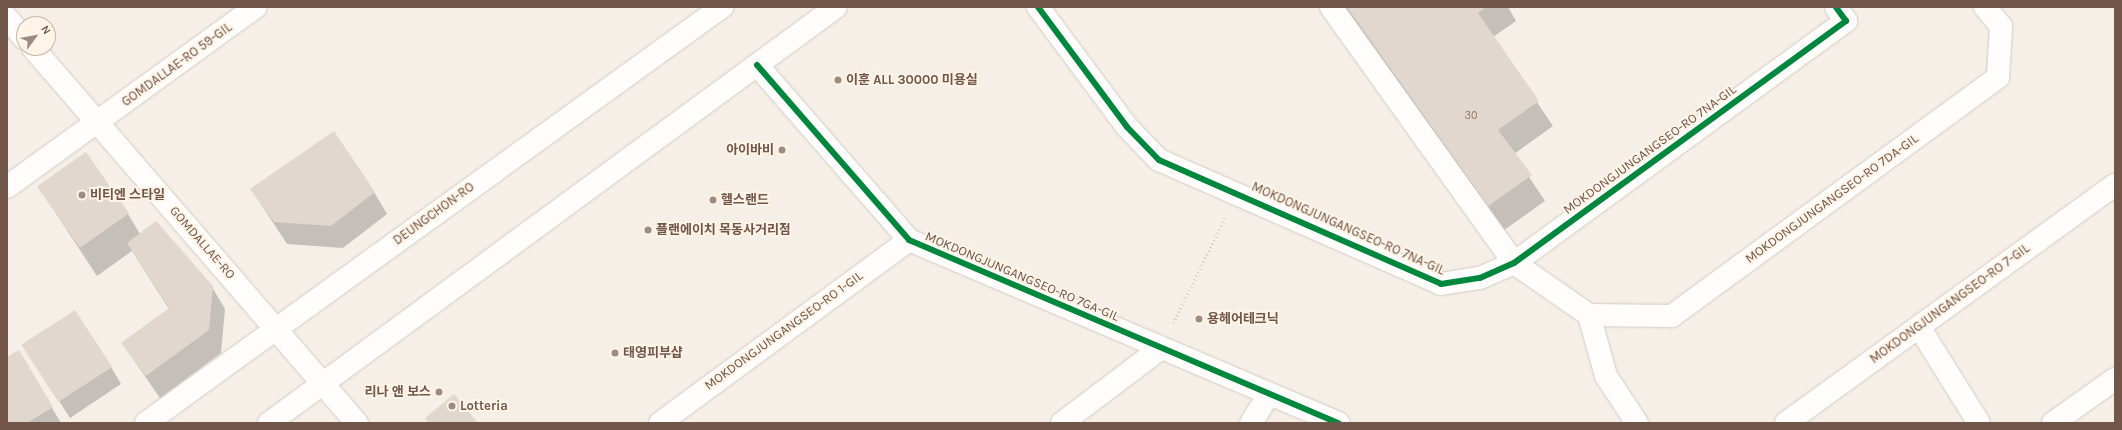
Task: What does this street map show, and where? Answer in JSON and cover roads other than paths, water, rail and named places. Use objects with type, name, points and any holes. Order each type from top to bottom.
[{"type":"street","name":"GOMDALLAE-RO 59-GIL","points":[[7,187],[256,7]]},
{"type":"street","points":[[269,423],[836,7]]},
{"type":"street","name":"MOKDONGJUNGANGSEO-RO 7NA-GIL","points":[[1038,7],[1127,127],[1159,160],[1441,284],[1480,278],[1514,263],[1846,21],[1836,7]]},
{"type":"street","points":[[1331,7],[1514,263],[1589,315],[1606,376],[1637,423]]},
{"type":"street","name":"MOKDONGJUNGANGSEO-RO 7DA-GIL","points":[[1589,315],[1672,316],[1998,77],[2001,26],[1985,7]]},
{"type":"street","name":"DEUNGCHON-RO","points":[[146,423],[710,10]]},
{"type":"street","points":[[7,18],[16,29]]},
{"type":"street","name":"GOMDALLAE-RO","points":[[40,56],[357,423]]},
{"type":"street","name":"MOKDONGJUNGANGSEO-RO 7GA-GIL","points":[[757,65],[909,240],[1160,349],[1339,423]]},
{"type":"street","name":"MOKDONGJUNGANGSEO-RO 7-GIL","points":[[1786,423],[2115,185]]},
{"type":"street","name":"MOKDONGJUNGANGSEO-RO 1-GIL","points":[[660,423],[909,240]]},
{"type":"street","points":[[1919,327],[1979,423]]},
{"type":"street","points":[[1062,423],[1160,349]]},
{"type":"street","points":[[2053,423],[2115,379]]},
{"type":"street","points":[[1251,423],[1269,394]]},
{"type":"place","name":"이훈 ALL 30000 미용실","points":[[838,80]]},
{"type":"place","name":"아이바비","points":[[782,150]]},
{"type":"place","name":"비티엔 스타일","points":[[82,195]]},
{"type":"place","name":"헬스랜드","points":[[713,200]]},
{"type":"place","name":"플랜에이치 목동사거리점","points":[[648,230]]},
{"type":"place","name":"용헤어테크닉","points":[[1199,319]]},
{"type":"place","name":"태영피부샵","points":[[615,353]]},
{"type":"place","name":"리나 앤 보스","points":[[439,392]]},
{"type":"place","name":"Lotteria","points":[[452,406]]}]
